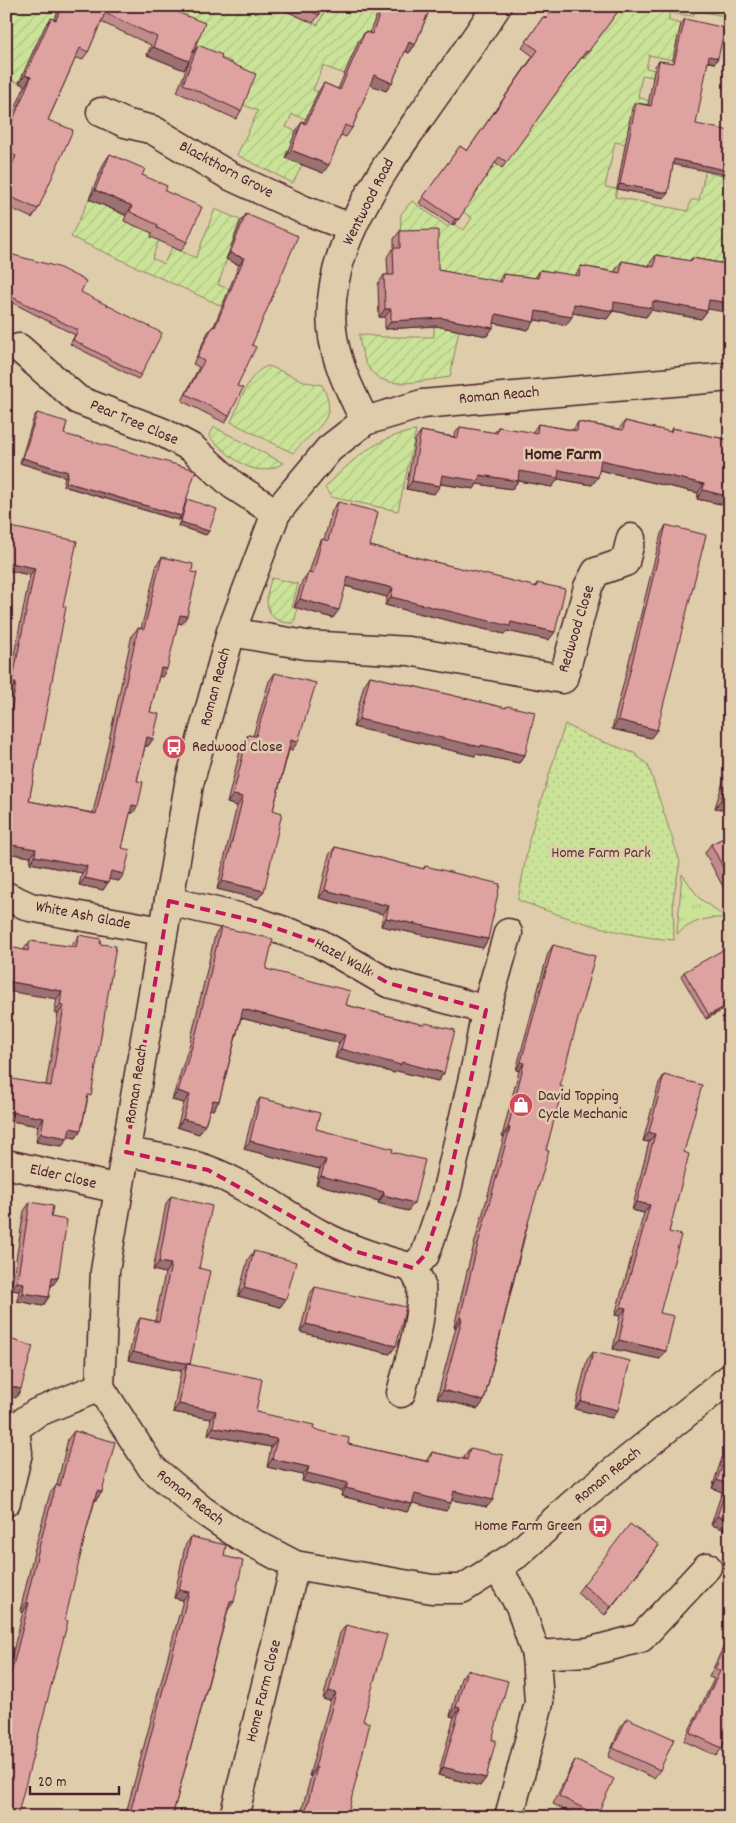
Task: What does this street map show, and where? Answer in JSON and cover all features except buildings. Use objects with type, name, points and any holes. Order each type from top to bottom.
[{"type":"street","name":"Wentwood Road","points":[[365,422],[342,372],[332,329],[334,279],[352,228],[385,167],[498,6]]},
{"type":"street","name":"Blackthorn Grove","points":[[101,112],[125,123],[153,130],[230,176],[304,210],[352,228]]},
{"type":"street","name":"Pear Tree Close","points":[[19,348],[78,400],[162,432],[192,448],[233,485],[276,514]]},
{"type":"street","name":"Roman Reach","points":[[730,377],[422,404],[365,422],[329,449],[276,514],[231,632],[189,784],[162,931],[105,1271],[100,1386],[152,1468],[202,1510],[240,1536],[295,1565],[432,1588],[462,1589],[516,1555],[574,1503],[730,1378]]},
{"type":"street","name":"Redwood Close","points":[[231,632],[306,645],[409,651],[563,680],[588,587],[596,572],[625,562],[631,538]]},
{"type":"street","name":"White Ash Glade","points":[[6,896],[30,907],[162,931]]},
{"type":"street","name":"Hazel Walk","points":[[169,901],[256,921],[310,940],[388,983],[486,1010]]},
{"type":"street","points":[[413,1268],[425,1255],[446,1194],[477,1060],[486,1010],[508,933]]},
{"type":"street","points":[[126,1152],[168,1159],[208,1170],[247,1189],[320,1234],[354,1251],[413,1268],[421,1284],[419,1306],[414,1345],[401,1393]]},
{"type":"street","name":"Elder Close","points":[[6,1164],[120,1190]]},
{"type":"street","points":[[6,1502],[18,1453],[10,1428],[36,1413],[100,1386]]},
{"type":"street","name":"Home Farm Close","points":[[234,1817],[295,1565]]},
{"type":"street","points":[[497,1567],[520,1606],[536,1655],[539,1703],[509,1817]]},
{"type":"street","points":[[536,1655],[588,1652],[641,1638],[707,1567]]},
{"type":"highlighted area","points":[[169,901],[255,921],[319,943],[388,983],[486,1010],[446,1194],[425,1255],[413,1268],[354,1251],[208,1170],[126,1152]]},
{"type":"green space","points":[[17,6],[60,6],[50,29],[36,44],[19,83],[6,78],[6,21]]},
{"type":"green space","points":[[163,6],[267,6],[278,13],[281,9],[318,25],[327,6],[381,6],[368,36],[359,40],[345,74],[323,66],[313,90],[318,92],[306,119],[292,114],[286,127],[296,131],[285,158],[302,165],[293,183],[237,155],[258,111],[242,104],[229,73],[232,62],[193,47],[162,17]]},
{"type":"green space","points":[[601,6],[730,6],[730,17],[695,10],[693,16],[669,13],[669,21],[681,24],[673,60],[649,55],[646,68],[655,70],[653,77],[642,75],[638,97],[649,101],[649,105],[634,102],[626,144],[615,142],[605,187],[617,189],[615,197],[688,211],[691,200],[699,200],[707,164],[711,164],[709,173],[730,178],[730,261],[718,283],[650,263],[648,275],[614,281],[575,274],[573,285],[466,292],[450,377],[403,383],[389,382],[378,377],[369,369],[363,354],[359,334],[381,337],[434,337],[434,309],[400,239],[401,214],[412,201],[448,227],[452,223],[464,230],[472,218],[462,211],[495,162],[503,167],[579,56],[584,59],[591,50],[589,47]]},
{"type":"green space","points":[[89,199],[108,207],[151,233],[159,240],[152,258],[164,264],[172,247],[196,258],[215,209],[240,220],[218,285],[230,289],[222,306],[71,237]]},
{"type":"green space","points":[[269,366],[306,382],[322,385],[327,397],[329,407],[327,416],[322,424],[293,453],[231,422],[250,381],[255,374]]},
{"type":"green space","points":[[214,427],[283,463],[262,470],[243,464],[234,459],[209,437]]},
{"type":"green space","points":[[416,431],[398,511],[331,497],[325,488],[366,451],[390,438]]},
{"type":"green space","points":[[272,578],[298,584],[292,607],[297,610],[294,623],[277,619],[271,615],[268,609],[267,594]]},
{"type":"green space","name":"Home Farm Park","points":[[565,724],[590,737],[634,753],[648,765],[680,862],[673,899],[674,940],[634,935],[594,926],[518,900],[530,836]]},
{"type":"green space","points":[[682,874],[699,898],[726,918],[712,918],[700,921],[688,926],[677,934]]},
{"type":"place","name":"Redwood Close","points":[[174,747]]},
{"type":"place","name":"David Topping Cycle Mechanic","points":[[521,1105]]},
{"type":"place","name":"Home Farm Green","points":[[600,1526]]},
{"type":"district","name":"Home Farm","points":[[563,455]]}]
